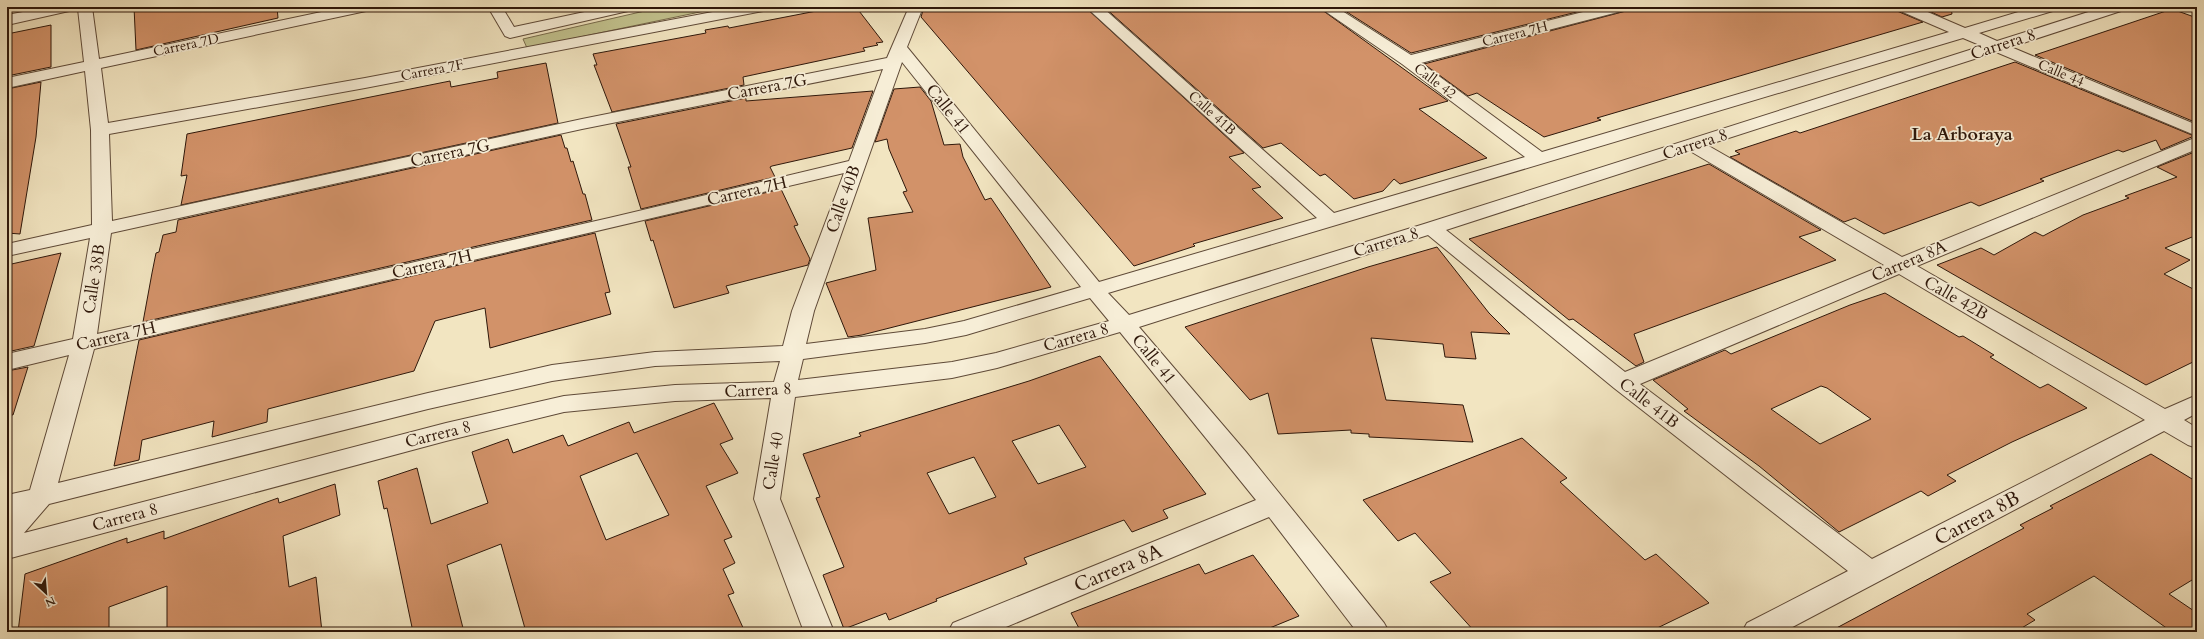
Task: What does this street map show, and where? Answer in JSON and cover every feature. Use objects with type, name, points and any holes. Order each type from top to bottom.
[{"type":"main road","points":[[2193,7],[2197,8]]},
{"type":"street","points":[[7,20],[72,7]]},
{"type":"street","name":"Calle 38B","points":[[7,534],[41,496],[84,343],[102,228],[100,130],[85,7]]},
{"type":"street","name":"Carrera 7D","points":[[7,82],[366,7]]},
{"type":"street","points":[[495,7],[510,33],[628,7]]},
{"type":"street","name":"Carrera 7F","points":[[100,130],[366,83],[763,7]]},
{"type":"street","points":[[896,54],[916,7]]},
{"type":"street","name":"Calle 41B","points":[[1094,7],[1330,219]]},
{"type":"street","name":"Calle 42","points":[[1326,7],[1408,61],[1540,159]]},
{"type":"street","name":"Carrera 7H","points":[[1408,61],[1621,7]]},
{"type":"street","name":"Calle 44","points":[[1903,7],[2197,131]]},
{"type":"street","name":"Carrera 8","points":[[7,505],[428,400],[552,374],[656,360],[793,353],[925,336],[966,328],[1330,219],[1540,159],[2051,7]]},
{"type":"street","name":"Carrera 8","points":[[7,548],[446,432],[564,404],[675,393],[784,390],[952,370],[997,360],[1124,324],[1431,228],[1694,145],[2119,7]]},
{"type":"street","name":"Calle 40B","points":[[793,353],[803,311],[896,54]]},
{"type":"street","name":"Carrera 7G","points":[[7,250],[896,54]]},
{"type":"street","name":"Calle 41","points":[[896,54],[1124,324],[1273,504],[1374,632]]},
{"type":"street","name":"Carrera 8A","points":[[1622,382],[1899,265],[2197,142]]},
{"type":"street","name":"Calle 42B","points":[[1694,145],[2197,439]]},
{"type":"street","name":"Carrera 7H","points":[[7,362],[84,343],[609,224],[856,165]]},
{"type":"street","name":"Calle 41B","points":[[1431,228],[1622,382],[1870,573]]},
{"type":"street","name":"Calle 40","points":[[793,353],[784,390],[768,499],[819,632]]},
{"type":"street","name":"Carrera 8B","points":[[1757,632],[2197,403]]},
{"type":"street","name":"Carrera 8A","points":[[963,632],[1273,504]]},
{"type":"green space","points":[[662,7],[724,7],[527,48],[523,39]]},
{"type":"building","points":[[134,7],[277,7],[278,18],[136,50]]},
{"type":"building","points":[[837,7],[856,7],[883,42],[876,43],[878,45],[863,48],[865,51],[743,77],[744,85],[612,112],[594,65],[597,65],[593,54],[706,33],[705,30],[728,26],[729,28]]},
{"type":"building","points":[[924,7],[1085,7],[1244,153],[1229,157],[1261,187],[1252,189],[1283,218],[1193,244],[1195,246],[1134,266],[921,17]]},
{"type":"building","points":[[1104,7],[1318,7],[1448,101],[1419,109],[1487,158],[1400,184],[1394,179],[1383,191],[1354,199],[1325,174],[1320,176],[1281,143],[1263,148]]},
{"type":"building","points":[[1339,7],[1597,7],[1411,53]]},
{"type":"building","points":[[1629,7],[1895,7],[1897,11],[1923,22],[1597,118],[1601,120],[1544,137],[1477,93],[1468,96],[1424,64],[1626,11]]},
{"type":"building","points":[[1920,7],[1951,7],[1952,14],[1942,17]]},
{"type":"building","points":[[2172,9],[2197,18],[2197,123],[2035,55]]},
{"type":"building","points":[[51,25],[51,67],[7,76],[7,34]]},
{"type":"building","points":[[2015,62],[2194,136],[2161,150],[2156,140],[2123,152],[2118,150],[2040,179],[2044,181],[1979,206],[1971,202],[1884,234],[1855,218],[1844,222],[1730,157],[1740,154],[1735,151],[1796,131],[1800,133]]},
{"type":"building","points":[[546,63],[558,123],[181,205],[187,175],[181,176],[187,134],[450,81],[451,87],[498,78],[497,72]]},
{"type":"building","points":[[41,82],[36,137],[20,234],[7,233],[7,89]]},
{"type":"building","points":[[920,87],[931,101],[944,145],[960,144],[963,157],[985,200],[991,198],[1051,287],[862,335],[848,337],[826,283],[876,270],[868,218],[913,212],[903,192],[907,191],[889,149],[887,139],[875,142],[894,89]]},
{"type":"building","points":[[873,91],[852,148],[772,166],[770,167],[775,177],[641,209],[628,167],[631,167],[616,124],[746,98],[746,101]]},
{"type":"building","points":[[561,135],[571,162],[573,161],[583,194],[585,194],[592,220],[143,322],[156,253],[159,252],[163,235],[176,232],[178,220]]},
{"type":"building","points":[[2197,151],[2197,235],[2165,248],[2190,260],[2164,274],[2197,291],[2197,360],[2146,385],[1937,265],[1981,248],[1994,255],[2035,232],[2043,236],[2083,215],[2129,198],[2125,196],[2177,177],[2157,167]]},
{"type":"building","points":[[1709,164],[1821,230],[1799,237],[1836,260],[1634,334],[1644,362],[1636,366],[1573,319],[1569,320],[1469,239]]},
{"type":"building","points":[[781,189],[798,225],[794,226],[810,259],[808,265],[726,286],[729,293],[674,308],[653,240],[651,241],[645,221]]},
{"type":"building","points":[[595,233],[610,292],[605,293],[611,314],[490,348],[485,308],[435,321],[414,371],[268,409],[267,422],[212,437],[214,421],[142,440],[139,460],[114,466],[139,340]]},
{"type":"building","points":[[1437,247],[1489,313],[1510,334],[1471,332],[1476,359],[1445,357],[1443,344],[1371,338],[1386,400],[1463,405],[1473,442],[1369,437],[1369,434],[1351,433],[1351,430],[1278,434],[1268,393],[1250,400],[1185,327],[1368,267]]},
{"type":"building","points":[[61,253],[34,346],[7,352],[7,265]]},
{"type":"building","points":[[1885,293],[1959,337],[1963,336],[1994,355],[1990,357],[2040,388],[2048,384],[2087,408],[2012,442],[1947,475],[1956,481],[1928,496],[1921,491],[1839,532],[1759,466],[1684,411],[1688,409],[1653,380],[1725,350],[1731,354],[1850,305]],"holes":[[[1821,386],[1827,388],[1871,419],[1820,444],[1771,409]]]},
{"type":"building","points":[[1100,356],[1206,494],[1163,510],[1168,518],[1132,532],[1124,520],[1024,558],[1027,564],[936,599],[937,601],[889,620],[886,613],[844,629],[823,575],[844,567],[816,498],[820,497],[803,454],[861,436],[859,433],[1029,381]],"holes":[[[1059,425],[1086,467],[1038,484],[1012,441]],[[974,457],[996,497],[949,514],[927,473]]]},
{"type":"building","points":[[28,367],[13,415],[7,414],[7,371]]},
{"type":"building","points":[[714,403],[733,439],[720,444],[738,473],[706,486],[732,537],[724,540],[735,563],[723,569],[734,593],[728,595],[745,632],[526,632],[501,544],[447,565],[464,632],[413,632],[387,508],[384,509],[378,481],[417,468],[431,524],[488,503],[472,452],[508,439],[513,453],[563,435],[568,446],[629,422],[634,433]],"holes":[[[637,453],[669,515],[606,540],[580,476]]]},
{"type":"building","points":[[1522,438],[1567,478],[1560,482],[1645,560],[1656,554],[1709,603],[1649,632],[1475,632],[1430,582],[1451,573],[1415,533],[1398,541],[1363,500]]},
{"type":"building","points":[[2151,454],[2197,482],[2197,577],[2169,594],[2197,613],[2197,632],[2172,632],[2094,576],[2027,614],[2035,620],[2015,632],[1829,632],[2024,528],[2020,525],[2053,508],[2050,506]]},
{"type":"building","points":[[335,484],[340,515],[283,536],[289,587],[316,577],[322,632],[167,632],[167,586],[109,607],[109,632],[18,632],[25,574],[127,538],[127,543],[164,531],[164,539],[278,498],[279,503]]},
{"type":"building","points":[[1253,555],[1299,616],[1260,632],[1081,632],[1071,613],[1199,564],[1205,574]]},
{"type":"district","name":"La Arboraya","points":[[1962,134]]}]
